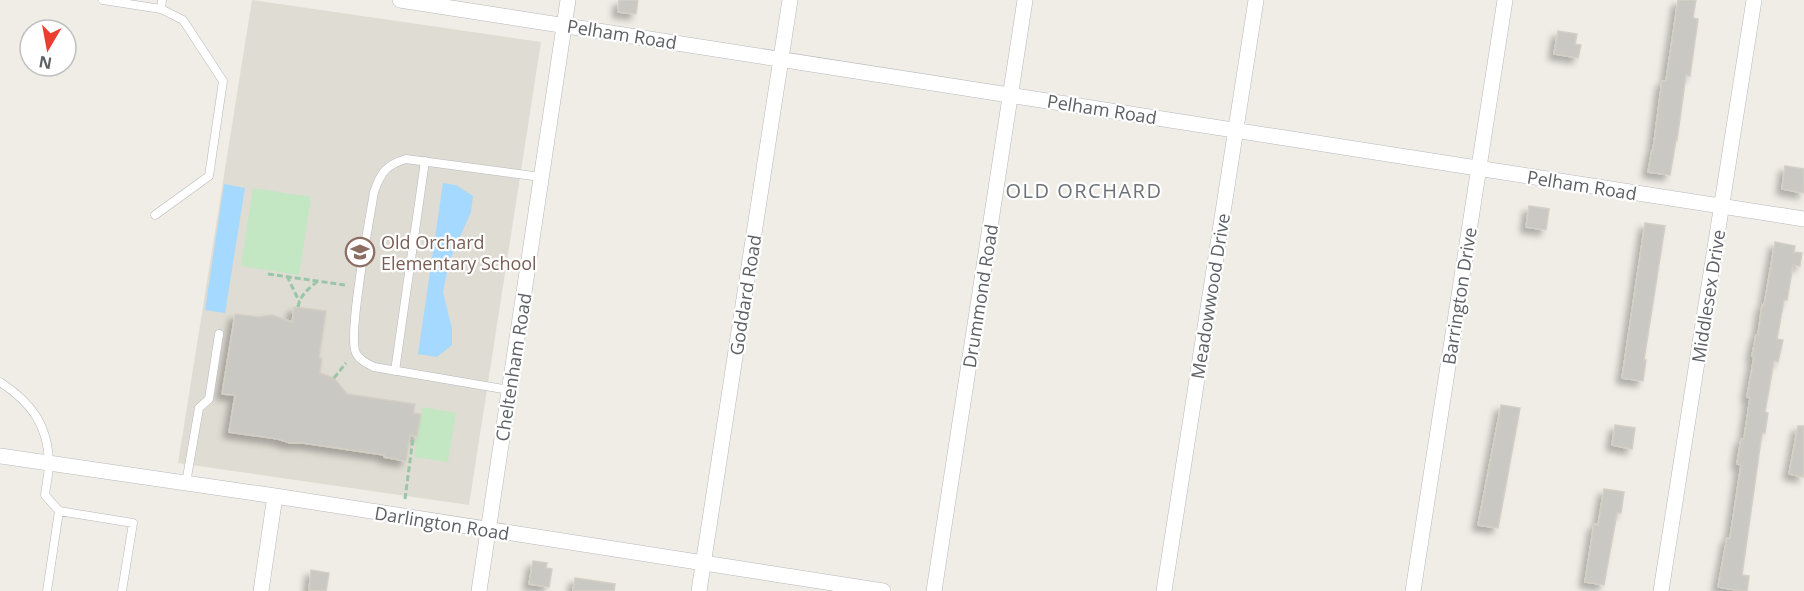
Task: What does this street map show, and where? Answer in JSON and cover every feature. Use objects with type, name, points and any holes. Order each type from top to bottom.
[{"type":"street","name":"Pelham Road","points":[[400,0],[1804,219]]},
{"type":"street","name":"Cheltenham Road","points":[[479,591],[568,0]]},
{"type":"street","name":"Goddard Road","points":[[699,591],[790,0]]},
{"type":"street","name":"Drummond Road","points":[[934,591],[1025,0]]},
{"type":"street","name":"Meadowwood Drive","points":[[1164,591],[1256,0]]},
{"type":"street","name":"Barrington Drive","points":[[1413,591],[1505,0]]},
{"type":"street","name":"Middlesex Drive","points":[[1661,591],[1755,0]]},
{"type":"street","name":"Darlington Road","points":[[0,456],[275,496],[883,591]]},
{"type":"street","points":[[261,591],[275,496]]},
{"type":"lane","points":[[103,0],[161,4],[183,20],[223,81],[209,176],[155,215]]},
{"type":"lane","points":[[509,390],[374,367],[362,360],[356,353],[354,327],[374,192],[386,168],[406,159],[541,177]]},
{"type":"lane","points":[[395,371],[425,161]]},
{"type":"lane","points":[[186,483],[199,408],[209,399],[219,334]]},
{"type":"lane","points":[[0,382],[17,393],[36,414],[45,433],[49,464],[45,495],[59,511],[133,523],[122,591]]},
{"type":"lane","points":[[47,591],[59,511]]},
{"type":"path","points":[[268,274],[345,285]]},
{"type":"path","points":[[287,276],[299,301]]},
{"type":"path","points":[[298,307],[299,301],[308,289],[318,281]]},
{"type":"path","points":[[334,378],[346,363]]},
{"type":"path","points":[[405,499],[413,438]]},
{"type":"shaded area","name":"Old Orchard Elementary School","points":[[252,0],[541,42],[469,505],[178,463]]},
{"type":"green space","points":[[253,188],[311,197],[299,275],[241,266]]},
{"type":"green space","points":[[422,407],[456,413],[448,462],[414,457]]},
{"type":"water","points":[[443,183],[456,185],[473,196],[471,212],[449,262],[443,292],[452,329],[452,345],[437,357],[418,354]]},
{"type":"water","points":[[224,184],[245,188],[225,313],[205,310]]},
{"type":"building","points":[[619,0],[638,0],[636,14],[618,12]]},
{"type":"building","points":[[1678,0],[1696,0],[1693,18],[1698,19],[1690,76],[1686,75],[1670,175],[1648,172],[1662,81],[1666,81]]},
{"type":"building","points":[[1558,31],[1577,34],[1575,44],[1581,45],[1578,58],[1554,54]]},
{"type":"building","points":[[1785,166],[1804,169],[1804,193],[1782,189]]},
{"type":"building","points":[[1529,206],[1549,209],[1546,230],[1526,227]]},
{"type":"building","points":[[1645,223],[1665,226],[1644,360],[1646,360],[1643,381],[1622,378]]},
{"type":"building","points":[[1775,242],[1795,246],[1794,252],[1802,253],[1800,266],[1793,265],[1777,339],[1783,340],[1778,362],[1774,361],[1765,412],[1768,413],[1765,433],[1762,433],[1742,575],[1749,576],[1747,591],[1742,591],[1718,587],[1727,538],[1730,538],[1741,465],[1737,464],[1741,439],[1744,439],[1750,398],[1747,397],[1754,357],[1752,356],[1756,335],[1758,335],[1762,305],[1764,306]]},
{"type":"building","points":[[294,307],[326,311],[319,358],[322,358],[320,373],[334,378],[347,394],[415,404],[413,413],[421,414],[417,437],[410,435],[406,461],[384,457],[384,455],[290,443],[278,439],[229,432],[235,395],[222,394],[235,314],[259,317],[272,315],[292,322]]},
{"type":"building","points":[[1501,405],[1520,408],[1498,528],[1478,525]]},
{"type":"building","points":[[1615,425],[1635,428],[1632,449],[1612,445]]},
{"type":"building","points":[[1798,426],[1804,426],[1803,477],[1789,474]]},
{"type":"building","points":[[1604,489],[1624,492],[1621,513],[1617,513],[1604,585],[1585,582],[1594,524],[1598,525]]},
{"type":"building","points":[[533,561],[547,563],[546,568],[552,569],[549,587],[529,584]]},
{"type":"building","points":[[311,570],[329,573],[326,591],[309,590]]},
{"type":"building","points":[[575,578],[615,584],[614,591],[573,591]]},
{"type":"place","name":"Old Orchard Elementary School","points":[[360,252]]},
{"type":"district","name":"OLD ORCHARD","points":[[1084,190]]}]
